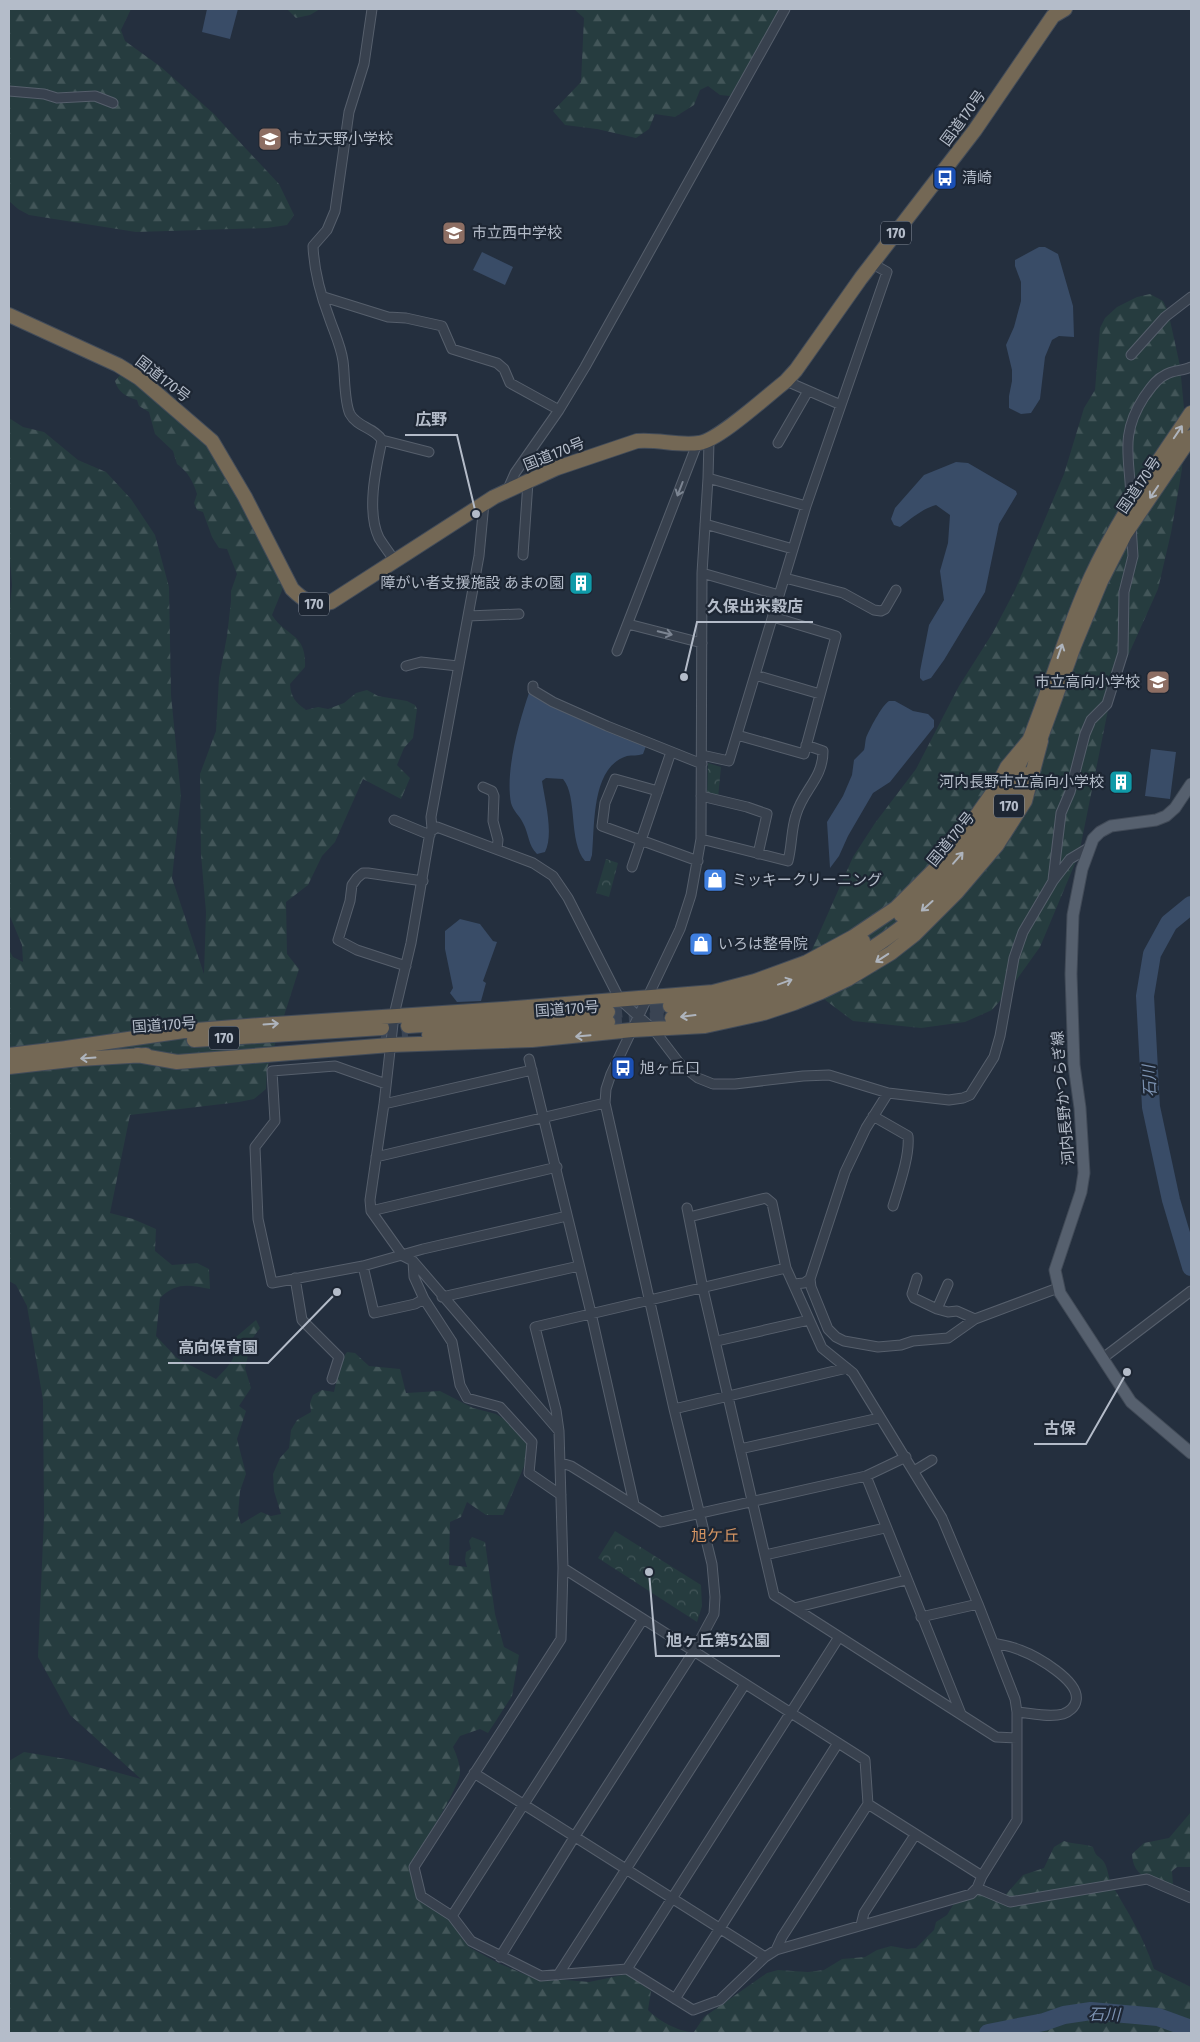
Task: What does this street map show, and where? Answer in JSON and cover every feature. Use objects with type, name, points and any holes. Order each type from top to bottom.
[{"type":"highway","name":"国道170号","points":[[9,315],[118,365],[139,378],[212,441],[245,497],[292,589],[300,598],[309,603],[320,605],[331,602],[506,490],[564,466],[637,441],[703,442],[786,381],[796,370],[861,278],[976,130],[1053,16],[1065,9]]},
{"type":"highway","name":"国道170号","points":[[1036,739],[1063,644],[1091,577],[1115,529],[1191,413]]},
{"type":"highway","name":"国道170号","points":[[671,1012],[759,992],[811,972],[858,945],[901,916],[942,877],[980,833],[1036,739],[1101,581],[1131,524],[1191,437]]},
{"type":"highway","points":[[66,1048],[184,1032],[713,992],[756,981],[808,962],[853,937],[896,908],[936,868],[972,822],[998,785],[1007,767],[1036,739]]},
{"type":"highway","points":[[384,1037],[532,1040],[632,1030],[705,1026],[764,1012],[821,992],[848,979],[891,953],[914,935],[957,892],[997,845],[1025,801],[1036,739]]},
{"type":"highway","name":"国道170号","points":[[408,1031],[608,1017]]},
{"type":"highway","name":"国道170号","points":[[9,1055],[66,1048],[384,1037]]},
{"type":"highway","name":"国道170号","points":[[9,1067],[137,1055],[177,1062],[384,1037]]},
{"type":"main road","name":"河内長野かつらぎ線","points":[[1191,784],[1175,808],[1166,816],[1156,820],[1111,826],[1100,832],[1093,839],[1082,869],[1073,915],[1071,974],[1074,1065],[1080,1108],[1084,1174],[1080,1192],[1056,1262],[1056,1279],[1060,1293],[1131,1402],[1191,1453]]},
{"type":"street","points":[[372,9],[364,64],[349,112],[335,211],[327,230],[313,246],[314,264],[328,315],[340,346],[349,413],[355,420],[380,436],[382,440],[429,452]]},
{"type":"street","points":[[506,490],[520,465],[559,410],[637,276],[785,9]]},
{"type":"street","points":[[9,91],[44,94],[57,98],[95,96],[113,103]]},
{"type":"street","points":[[533,686],[533,690],[567,709],[671,752],[702,759],[729,761],[806,506],[887,272],[873,264]]},
{"type":"street","points":[[324,297],[388,317],[406,318],[442,326],[452,348],[497,363],[504,369],[510,384],[559,410]]},
{"type":"street","points":[[1131,355],[1165,317],[1191,297]]},
{"type":"street","points":[[1131,503],[1131,479],[1127,452],[1131,420],[1149,390],[1159,379],[1166,374],[1191,367]]},
{"type":"street","points":[[786,381],[842,405]]},
{"type":"street","points":[[778,443],[808,391]]},
{"type":"street","points":[[382,440],[373,497],[375,524],[379,538],[395,562]]},
{"type":"street","points":[[500,1957],[694,1651],[714,1614],[715,1597],[712,1564],[674,1409],[605,1103],[609,1082],[680,929],[691,895],[698,861],[701,839],[702,573],[708,478],[703,442]]},
{"type":"street","points":[[617,650],[703,442]]},
{"type":"street","points":[[708,478],[806,506]]},
{"type":"street","points":[[523,555],[528,482]]},
{"type":"street","points":[[484,503],[479,556],[446,732],[441,771],[431,817],[431,832],[423,881],[394,1015],[384,1037],[386,1084],[370,1200],[371,1210],[403,1256],[413,1261],[559,1432]]},
{"type":"street","points":[[705,524],[794,549]]},
{"type":"street","points":[[1053,880],[1061,813],[1070,792],[1085,734],[1091,720],[1107,704],[1123,653],[1124,592],[1134,556],[1131,524]]},
{"type":"street","points":[[702,573],[779,595]]},
{"type":"street","points":[[785,578],[843,593],[874,610],[881,611],[885,609],[896,590]]},
{"type":"street","points":[[468,616],[519,614]]},
{"type":"street","points":[[737,735],[804,754],[836,636],[773,617]]},
{"type":"street","points":[[628,624],[702,643]]},
{"type":"street","points":[[406,666],[420,662],[458,666]]},
{"type":"street","points":[[755,675],[820,694]]},
{"type":"street","points":[[701,839],[788,861],[796,813],[823,764],[823,751],[806,745]]},
{"type":"street","points":[[632,867],[671,752]]},
{"type":"street","points":[[658,791],[615,779],[605,803],[602,826],[698,861]]},
{"type":"street","points":[[483,787],[492,792],[494,796],[492,821],[498,840],[496,849]]},
{"type":"street","points":[[701,796],[767,814],[758,854]]},
{"type":"street","points":[[394,820],[431,832]]},
{"type":"street","points":[[431,832],[437,827],[543,868],[561,885],[620,1000],[654,1030],[680,1064],[698,1078],[713,1084],[829,1076],[888,1093],[949,1100],[963,1098],[970,1094],[994,1058],[1014,958],[1023,932],[1053,880],[1070,859],[1090,847]]},
{"type":"street","points":[[406,966],[357,950],[338,940],[350,901],[352,885],[363,873],[423,881]]},
{"type":"street","points":[[529,1059],[557,1167],[634,1504]]},
{"type":"street","points":[[386,1084],[335,1066],[272,1071],[275,1121],[255,1147],[258,1219],[272,1283],[363,1266],[423,1249],[568,1216]]},
{"type":"street","points":[[384,1104],[532,1070]]},
{"type":"street","points":[[888,1093],[856,1146],[845,1172],[810,1279],[811,1287],[828,1329],[836,1337],[844,1341],[878,1347],[901,1345],[913,1340],[937,1340],[948,1338],[975,1319],[1058,1288]]},
{"type":"street","points":[[376,1157],[605,1103]]},
{"type":"street","points":[[873,1116],[908,1136],[902,1172],[893,1206]]},
{"type":"street","points":[[371,1210],[557,1167]]},
{"type":"street","points":[[786,1268],[703,1288],[649,1299],[535,1327],[556,1410],[559,1432],[563,1568],[561,1639],[414,1867],[421,1896],[452,1916],[472,1941],[500,1957],[541,1976],[627,1969],[693,2010],[720,2000],[765,1957],[776,1950],[971,1894],[977,1888],[982,1876],[1017,1820],[1017,1738],[1017,1712],[1015,1700],[994,1643],[942,1518],[853,1373],[822,1348],[786,1268],[772,1203],[766,1198],[688,1212],[703,1288],[774,1595],[996,1737],[1017,1738]]},
{"type":"street","points":[[413,1261],[414,1277],[424,1299],[452,1342],[460,1385],[467,1398],[500,1407],[532,1442],[529,1473],[561,1494]]},
{"type":"street","points":[[363,1266],[374,1313],[415,1304],[424,1299]]},
{"type":"street","points":[[442,1297],[579,1266]]},
{"type":"street","points":[[295,1278],[302,1320],[339,1357],[332,1379]]},
{"type":"street","points":[[917,1278],[912,1294],[914,1298],[937,1309],[948,1312],[957,1311],[975,1319]]},
{"type":"street","points":[[794,1284],[804,1283],[810,1279]]},
{"type":"street","points":[[937,1309],[948,1284]]},
{"type":"street","points":[[1103,1358],[1191,1291]]},
{"type":"street","points":[[716,1341],[809,1320]]},
{"type":"street","points":[[674,1409],[847,1368]]},
{"type":"street","points":[[740,1449],[879,1418]]},
{"type":"street","points":[[561,1463],[571,1466],[661,1522],[866,1476],[906,1457]]},
{"type":"street","points":[[914,1471],[932,1460]]},
{"type":"street","points":[[866,1476],[885,1528],[961,1714]]},
{"type":"street","points":[[764,1555],[885,1528]]},
{"type":"street","points":[[563,1568],[865,1760],[868,1804],[782,1936],[776,1950]]},
{"type":"street","points":[[794,1608],[906,1580]]},
{"type":"street","points":[[921,1616],[978,1604]]},
{"type":"street","points":[[452,1916],[643,1619]]},
{"type":"street","points":[[627,1969],[839,1637]]},
{"type":"street","points":[[994,1643],[1009,1646],[1032,1655],[1072,1684],[1076,1692],[1075,1704],[1070,1711],[1063,1714],[1017,1712]]},
{"type":"street","points":[[558,1975],[745,1684]]},
{"type":"street","points":[[675,1999],[838,1743]]},
{"type":"street","points":[[474,1773],[765,1957]]},
{"type":"street","points":[[868,1804],[982,1876]]},
{"type":"street","points":[[861,1925],[864,1913],[915,1835]]},
{"type":"street","points":[[977,1888],[1010,1902],[1147,1879],[1191,1898]]},
{"type":"green space","points":[[9,9],[131,9],[121,30],[125,41],[161,67],[214,114],[279,184],[294,215],[287,225],[267,228],[136,232],[29,215],[18,209],[9,201]]},
{"type":"green space","points":[[287,9],[320,9],[310,15],[296,18]]},
{"type":"green space","points":[[574,9],[781,9],[730,96],[720,95],[708,86],[700,90],[694,105],[675,117],[655,114],[649,129],[636,138],[597,129],[565,125],[553,111],[581,82],[584,18]]},
{"type":"green space","points":[[1150,294],[1163,301],[1168,311],[1180,366],[1185,419],[1182,469],[1171,533],[1158,589],[1123,667],[1108,710],[1079,854],[1040,947],[1010,989],[992,1010],[965,1022],[921,1028],[853,1021],[812,990],[802,972],[853,857],[875,823],[916,769],[959,686],[992,634],[1015,590],[1064,474],[1084,408],[1095,390],[1100,328],[1105,318],[1117,307],[1137,297]]},
{"type":"green space","points":[[121,374],[125,375],[205,442],[235,488],[283,588],[272,615],[283,628],[299,641],[303,648],[305,667],[290,684],[291,692],[296,702],[306,710],[318,707],[328,709],[344,703],[356,693],[367,690],[378,696],[407,701],[415,705],[417,709],[413,738],[404,748],[397,765],[410,778],[401,799],[363,779],[335,842],[322,856],[308,885],[286,902],[287,954],[299,969],[267,1069],[266,1089],[254,1099],[239,1102],[130,1115],[110,1213],[133,1219],[156,1229],[155,1251],[172,1265],[197,1263],[209,1269],[210,1289],[195,1286],[177,1287],[160,1298],[156,1336],[177,1358],[216,1379],[226,1369],[234,1356],[236,1337],[256,1320],[260,1328],[252,1339],[245,1368],[251,1388],[239,1406],[246,1411],[237,1439],[246,1474],[240,1491],[238,1515],[241,1524],[261,1512],[271,1516],[281,1514],[274,1491],[273,1474],[280,1458],[289,1448],[291,1430],[297,1420],[311,1412],[310,1403],[313,1395],[322,1390],[334,1392],[341,1361],[347,1352],[355,1353],[369,1366],[400,1369],[406,1393],[440,1391],[473,1408],[496,1414],[512,1424],[527,1442],[525,1464],[503,1515],[486,1515],[467,1502],[461,1517],[450,1522],[449,1565],[467,1567],[465,1560],[466,1552],[471,1549],[469,1541],[472,1537],[485,1542],[495,1614],[504,1647],[519,1655],[512,1696],[488,1733],[480,1729],[460,1736],[453,1747],[459,1766],[458,1781],[409,1868],[419,1899],[449,1920],[469,1947],[498,1963],[531,1977],[589,1982],[627,1974],[651,1991],[648,2010],[652,2014],[676,2028],[694,2032],[704,2017],[767,1973],[778,1970],[808,1972],[824,1970],[842,1959],[865,1957],[877,1950],[891,1946],[907,1949],[916,1948],[934,1930],[936,1922],[947,1915],[953,1905],[975,1897],[979,1893],[1000,1901],[1023,1875],[1044,1868],[1054,1847],[1064,1841],[1093,1847],[1096,1855],[1105,1864],[1111,1882],[1140,1936],[1154,1969],[1191,1987],[1191,2033],[9,2033],[9,1761],[24,1752],[72,1760],[141,1779],[70,1715],[38,1657],[44,1517],[43,1400],[27,1306],[16,1285],[9,1281],[9,950],[13,957],[23,962],[22,945],[9,914],[9,615],[12,585],[9,548],[9,418],[23,427],[44,432],[78,460],[106,472],[131,499],[155,535],[169,587],[171,695],[181,796],[172,878],[204,974],[206,912],[201,855],[200,774],[216,731],[219,678],[227,636],[231,591],[237,574],[227,549],[219,548],[212,537],[203,512],[197,510],[194,503],[197,494],[190,477],[177,464],[173,451],[155,434],[149,412],[139,406],[137,400],[126,396],[118,388],[115,381]]},
{"type":"green space","points":[[708,763],[721,767],[718,798],[707,796]]},
{"type":"green space","points":[[606,859],[618,863],[609,897],[596,893]]},
{"type":"green space","points":[[615,1531],[701,1585],[702,1606],[697,1622],[598,1558]]},
{"type":"green space","points":[[1191,1812],[1191,1867],[1177,1867],[1172,1871],[1173,1885],[1145,1877],[1136,1869],[1132,1854],[1144,1843],[1169,1838]]},
{"type":"water","points":[[207,9],[238,9],[230,39],[202,32]]},
{"type":"water","points":[[1039,247],[1045,247],[1058,254],[1073,306],[1074,337],[1059,336],[1052,340],[1045,357],[1040,399],[1031,413],[1021,414],[1009,408],[1012,370],[1006,345],[1014,327],[1021,301],[1021,282],[1015,266],[1015,260]]},
{"type":"water","points":[[482,252],[513,267],[505,285],[473,270]]},
{"type":"water","points":[[956,462],[968,463],[1016,491],[1017,494],[999,524],[985,592],[944,660],[931,678],[923,681],[920,678],[920,671],[929,625],[944,600],[940,571],[948,543],[950,515],[936,505],[922,511],[900,527],[894,525],[891,519],[895,508],[924,475]]},
{"type":"water","points":[[529,693],[599,728],[646,746],[643,754],[627,756],[615,762],[601,784],[597,798],[590,861],[585,861],[576,842],[568,787],[563,779],[546,778],[542,781],[549,827],[548,845],[545,852],[537,854],[534,851],[523,823],[512,806],[510,790],[511,762],[517,732]]},
{"type":"water","points":[[889,701],[895,701],[913,711],[928,714],[934,720],[934,727],[890,782],[873,793],[848,836],[839,856],[830,868],[827,822],[843,796],[852,775],[854,760],[864,750],[870,729],[879,712]]},
{"type":"water","points":[[1151,749],[1176,752],[1170,799],[1145,796]]},
{"type":"water","points":[[460,919],[480,924],[493,941],[497,942],[483,981],[486,983],[481,1001],[457,1002],[450,993],[453,988],[445,949],[445,931]]},
{"type":"waterway","name":"石川","points":[[1191,905],[1169,923],[1152,954],[1145,996],[1151,1107],[1171,1200],[1191,1267]]},
{"type":"waterway","name":"石川","points":[[988,2033],[1044,2022],[1064,2015],[1091,2011],[1158,2017],[1191,2029]]},
{"type":"tunnel","points":[[608,1012],[670,1006]]},
{"type":"tunnel","points":[[608,1022],[672,1018]]},
{"type":"tunnel","points":[[381,1038],[408,1036]]},
{"type":"place","name":"市立天野小学校","points":[[270,139]]},
{"type":"place","name":"清崎","points":[[945,178]]},
{"type":"place","name":"市立西中学校","points":[[454,233]]},
{"type":"place","name":"広野","points":[[476,514]]},
{"type":"place","name":"障がい者支援施設 あまの園","points":[[581,583]]},
{"type":"place","name":"久保出米穀店","points":[[684,677]]},
{"type":"place","name":"市立高向小学校","points":[[1158,682]]},
{"type":"place","name":"河内長野市立高向小学校","points":[[1121,782]]},
{"type":"place","name":"ミッキークリーニング","points":[[715,880]]},
{"type":"place","name":"いろは整骨院","points":[[701,944]]},
{"type":"place","name":"旭ヶ丘口","points":[[623,1068]]},
{"type":"place","name":"高向保育園","points":[[337,1292]]},
{"type":"place","name":"古保","points":[[1127,1372]]},
{"type":"place","name":"旭ヶ丘第5公園","points":[[649,1572]]},
{"type":"district","name":"旭ケ丘","points":[[715,1535]]}]
